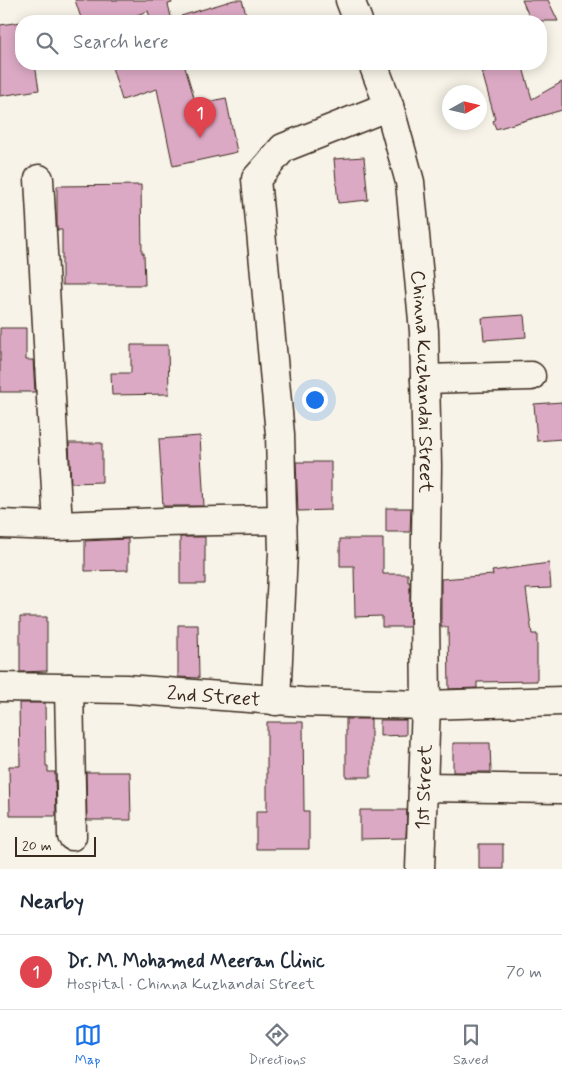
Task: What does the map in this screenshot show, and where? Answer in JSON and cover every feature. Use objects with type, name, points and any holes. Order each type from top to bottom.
[{"type":"street","points":[[350,0],[356,15]]},
{"type":"street","name":"Chinna Kuzhandai Street","points":[[375,70],[389,106],[410,182],[424,331],[427,466],[426,705]]},
{"type":"street","points":[[276,701],[283,552],[280,434],[256,179],[284,148],[389,106]]},
{"type":"street","points":[[38,179],[58,526]]},
{"type":"street","points":[[425,379],[531,376]]},
{"type":"street","points":[[0,524],[58,526],[282,520]]},
{"type":"street","name":"2nd Street","points":[[0,687],[126,689],[276,701],[426,705],[562,701]]},
{"type":"street","points":[[70,688],[72,836]]},
{"type":"street","name":"1st Street","points":[[420,869],[426,705]]},
{"type":"street","points":[[423,787],[562,789]]},
{"type":"building","points":[[75,0],[171,0],[172,3],[168,4],[171,15],[149,15],[148,11],[137,15],[80,15]]},
{"type":"building","points":[[234,0],[242,0],[246,15],[184,15]]},
{"type":"building","points":[[522,0],[548,0],[558,21],[547,21],[547,15],[528,15]]},
{"type":"building","points":[[15,23],[15,70],[36,70],[39,90],[0,96],[0,25]]},
{"type":"building","points":[[113,70],[186,70],[196,104],[226,98],[237,152],[173,166],[157,89],[122,100]]},
{"type":"building","points":[[490,70],[524,70],[532,99],[562,82],[562,110],[496,129],[482,72]]},
{"type":"building","points":[[364,157],[368,200],[338,203],[334,159]]},
{"type":"building","points":[[141,185],[142,253],[144,253],[145,285],[62,285],[62,230],[57,230],[57,186]]},
{"type":"building","points":[[524,315],[526,337],[484,340],[482,318]]},
{"type":"building","points":[[0,328],[26,328],[26,360],[33,360],[35,392],[0,392]]},
{"type":"building","points":[[131,345],[168,345],[169,394],[112,395],[111,373],[131,373]]},
{"type":"building","points":[[562,402],[562,439],[537,441],[534,404]]},
{"type":"building","points":[[200,436],[204,506],[163,506],[159,439]]},
{"type":"building","points":[[69,443],[102,443],[102,482],[71,483]]},
{"type":"building","points":[[296,462],[331,462],[331,510],[298,511]]},
{"type":"building","points":[[386,508],[411,508],[410,532],[386,532]]},
{"type":"building","points":[[180,537],[205,537],[205,584],[180,584]]},
{"type":"building","points":[[128,539],[128,570],[85,571],[85,541]]},
{"type":"building","points":[[340,539],[383,539],[383,574],[408,574],[408,582],[410,582],[410,627],[382,627],[382,616],[355,617],[354,566],[340,566]]},
{"type":"building","points":[[549,563],[551,588],[526,589],[532,634],[537,634],[537,681],[477,682],[477,688],[449,689],[448,627],[441,627],[441,579],[493,575],[492,571]]},
{"type":"building","points":[[20,617],[47,617],[47,671],[20,672]]},
{"type":"building","points":[[178,625],[198,625],[199,678],[178,677]]},
{"type":"building","points":[[19,703],[45,703],[46,766],[48,766],[48,772],[55,772],[56,816],[10,816],[9,766],[20,766]]},
{"type":"building","points":[[346,719],[371,719],[371,777],[346,777]]},
{"type":"building","points":[[380,720],[406,720],[406,735],[380,736]]},
{"type":"building","points":[[267,722],[303,722],[304,811],[309,811],[309,849],[256,849],[256,811],[267,811]]},
{"type":"building","points":[[453,743],[490,743],[491,772],[453,772]]},
{"type":"building","points":[[86,772],[130,772],[131,820],[87,820]]},
{"type":"building","points":[[360,810],[407,810],[406,838],[360,839]]},
{"type":"building","points":[[479,844],[503,844],[503,869],[479,869]]},
{"type":"place","name":"Dr. M. Mohamed Meeran Clinic","points":[[200,138]]}]
